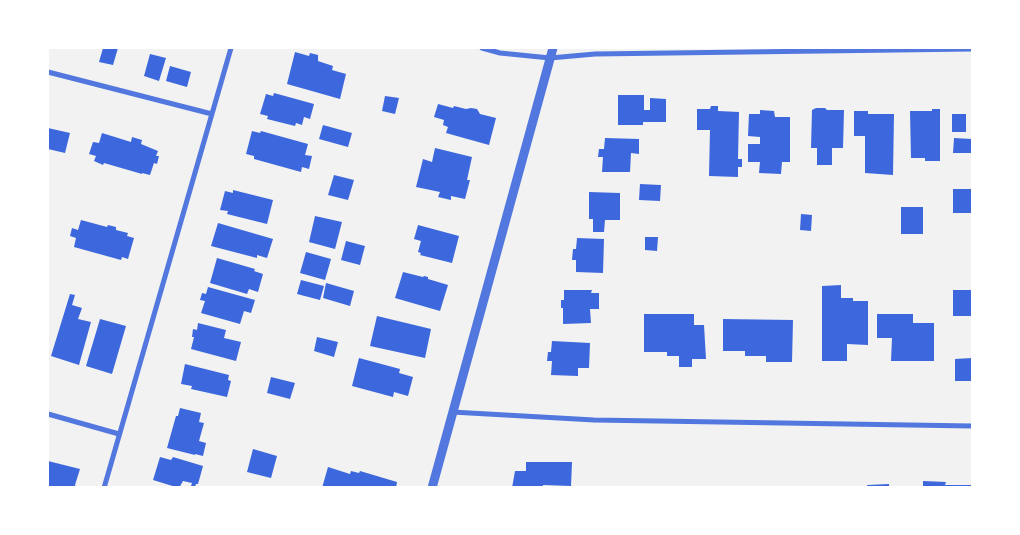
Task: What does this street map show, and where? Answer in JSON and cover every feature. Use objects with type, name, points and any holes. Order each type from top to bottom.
[{"type":"street","points":[[104,488],[231,48]]},
{"type":"street","points":[[482,48],[500,53],[550,58],[595,54],[972,49]]},
{"type":"street","points":[[432,488],[553,48]]},
{"type":"street","points":[[48,72],[212,114]]},
{"type":"street","points":[[452,412],[594,420],[972,426]]},
{"type":"street","points":[[48,414],[119,434]]},
{"type":"building","points":[[103,48],[118,48],[113,65],[99,62]]},
{"type":"building","points":[[295,52],[309,56],[310,53],[318,55],[318,61],[333,66],[332,70],[346,74],[340,99],[287,84]]},
{"type":"building","points":[[150,54],[166,58],[159,81],[144,76]]},
{"type":"building","points":[[170,66],[191,72],[187,87],[166,81]]},
{"type":"building","points":[[274,93],[314,104],[310,119],[304,117],[302,125],[296,123],[295,126],[267,119],[268,116],[260,114],[266,94],[273,96]]},
{"type":"building","points":[[618,95],[644,95],[644,110],[650,110],[650,98],[666,99],[666,122],[643,122],[643,125],[618,125]]},
{"type":"building","points":[[385,96],[399,98],[395,114],[382,111]]},
{"type":"building","points":[[438,104],[453,108],[454,106],[477,109],[480,114],[496,118],[489,145],[446,133],[448,127],[443,125],[444,120],[434,117]]},
{"type":"building","points":[[711,106],[718,106],[718,111],[739,112],[738,159],[742,159],[742,167],[738,167],[738,177],[709,176],[710,130],[697,130],[697,109],[710,109]]},
{"type":"building","points":[[816,108],[844,110],[843,148],[832,148],[832,165],[817,165],[817,148],[811,148],[812,110]]},
{"type":"building","points":[[932,109],[940,109],[940,161],[925,161],[925,158],[911,158],[910,111],[932,111]]},
{"type":"building","points":[[760,110],[774,111],[775,117],[790,117],[790,162],[782,162],[781,174],[759,173],[760,162],[748,162],[748,144],[760,144],[760,137],[748,136],[749,114],[760,114]]},
{"type":"building","points":[[854,111],[868,111],[868,114],[894,114],[893,175],[865,173],[865,136],[854,136]]},
{"type":"building","points":[[952,114],[966,114],[966,132],[952,132]]},
{"type":"building","points":[[323,125],[352,133],[348,147],[319,139]]},
{"type":"building","points":[[48,128],[70,133],[65,153],[48,149]]},
{"type":"building","points":[[252,131],[260,133],[261,131],[308,144],[305,155],[312,156],[309,169],[302,167],[301,172],[254,159],[254,156],[246,154]]},
{"type":"building","points":[[102,133],[131,142],[132,137],[142,140],[141,144],[158,151],[156,156],[159,156],[157,164],[154,163],[150,175],[104,163],[103,165],[94,161],[96,156],[89,154],[93,142],[99,143]]},
{"type":"building","points":[[605,138],[639,139],[639,154],[631,153],[630,172],[602,172],[603,157],[598,157],[599,149],[604,149]]},
{"type":"building","points":[[954,138],[972,139],[972,153],[953,153]]},
{"type":"building","points":[[435,148],[472,157],[467,180],[470,180],[465,199],[451,196],[451,200],[438,197],[440,192],[416,187],[423,159],[432,162]]},
{"type":"building","points":[[334,175],[354,180],[348,200],[328,195]]},
{"type":"building","points":[[640,184],[661,185],[660,201],[639,200]]},
{"type":"building","points":[[953,189],[972,189],[972,213],[953,213]]},
{"type":"building","points":[[233,190],[273,200],[267,224],[227,214],[228,211],[220,210],[225,191],[233,193]]},
{"type":"building","points":[[589,192],[620,193],[620,220],[605,220],[604,232],[593,232],[593,219],[589,219]]},
{"type":"building","points":[[901,207],[923,207],[923,234],[901,234]]},
{"type":"building","points":[[801,214],[812,215],[811,231],[800,230]]},
{"type":"building","points":[[315,216],[342,222],[335,249],[309,242]]},
{"type":"building","points":[[81,220],[107,227],[108,225],[116,227],[116,230],[128,233],[127,236],[134,238],[128,259],[122,257],[121,260],[74,247],[76,238],[70,236],[72,228],[78,230]]},
{"type":"building","points":[[218,223],[273,239],[267,258],[257,255],[257,258],[211,246]]},
{"type":"building","points":[[418,225],[459,236],[452,263],[420,255],[421,253],[418,252],[421,241],[414,239]]},
{"type":"building","points":[[645,237],[658,237],[657,251],[645,250]]},
{"type":"building","points":[[577,238],[604,239],[603,273],[576,272],[576,260],[572,260]]},
{"type":"building","points":[[346,241],[365,246],[360,265],[341,260]]},
{"type":"building","points":[[306,252],[331,259],[325,280],[300,273]]},
{"type":"building","points":[[217,258],[255,269],[254,271],[263,274],[258,292],[249,289],[247,294],[210,283]]},
{"type":"building","points":[[403,272],[428,277],[428,279],[448,285],[440,311],[395,298]]},
{"type":"building","points":[[301,280],[324,286],[320,300],[297,294]]},
{"type":"building","points":[[326,283],[354,291],[350,306],[323,298]]},
{"type":"building","points":[[841,285],[841,298],[853,298],[853,301],[868,301],[868,345],[847,344],[847,361],[822,361],[822,286]]},
{"type":"building","points":[[208,287],[255,300],[251,313],[244,311],[240,324],[201,313],[205,301],[200,300],[202,293],[206,294]]},
{"type":"building","points":[[564,290],[592,290],[591,293],[599,293],[599,309],[590,309],[591,323],[563,324],[561,300],[564,300]]},
{"type":"building","points":[[953,290],[972,290],[972,316],[953,316]]},
{"type":"building","points":[[70,294],[75,295],[72,305],[82,308],[78,319],[91,322],[79,365],[51,356]]},
{"type":"building","points":[[644,314],[694,314],[694,325],[704,325],[706,359],[692,359],[692,367],[679,367],[679,356],[667,356],[667,352],[644,352]]},
{"type":"building","points":[[877,314],[913,314],[913,323],[934,323],[934,361],[891,361],[892,338],[877,338]]},
{"type":"building","points":[[377,316],[431,329],[425,358],[370,346]]},
{"type":"building","points":[[100,319],[126,326],[112,374],[86,366]]},
{"type":"building","points":[[723,319],[793,320],[792,362],[766,362],[766,356],[745,356],[745,351],[723,351]]},
{"type":"building","points":[[198,323],[226,330],[224,338],[241,342],[236,361],[191,349],[194,337],[192,337],[193,329],[197,330]]},
{"type":"building","points":[[317,337],[338,342],[334,357],[314,351]]},
{"type":"building","points":[[552,341],[590,343],[589,368],[578,368],[578,376],[551,375],[552,361],[547,361],[548,352],[551,352]]},
{"type":"building","points":[[359,358],[400,369],[399,373],[413,377],[408,396],[394,392],[393,397],[352,386]]},
{"type":"building","points":[[972,358],[972,381],[955,381],[955,359]]},
{"type":"building","points":[[185,364],[229,375],[228,380],[231,381],[227,397],[191,389],[192,386],[181,384]]},
{"type":"building","points":[[271,377],[295,383],[290,399],[267,393]]},
{"type":"building","points":[[180,408],[201,413],[199,422],[204,423],[199,441],[206,443],[203,456],[167,448]]},
{"type":"building","points":[[253,449],[277,456],[271,478],[247,472]]},
{"type":"building","points":[[160,457],[171,460],[173,457],[203,466],[198,484],[195,487],[191,486],[192,483],[183,481],[179,488],[153,480]]},
{"type":"building","points":[[48,461],[80,469],[75,485],[77,488],[48,488]]},
{"type":"building","points":[[526,462],[572,462],[571,486],[543,485],[543,488],[512,488],[515,471],[526,471]]},
{"type":"building","points":[[328,467],[350,474],[351,471],[359,473],[360,471],[397,482],[396,488],[322,488]]},
{"type":"building","points":[[923,481],[946,482],[945,485],[972,485],[972,488],[923,488]]},
{"type":"building","points":[[889,484],[889,488],[867,488],[867,485]]}]
